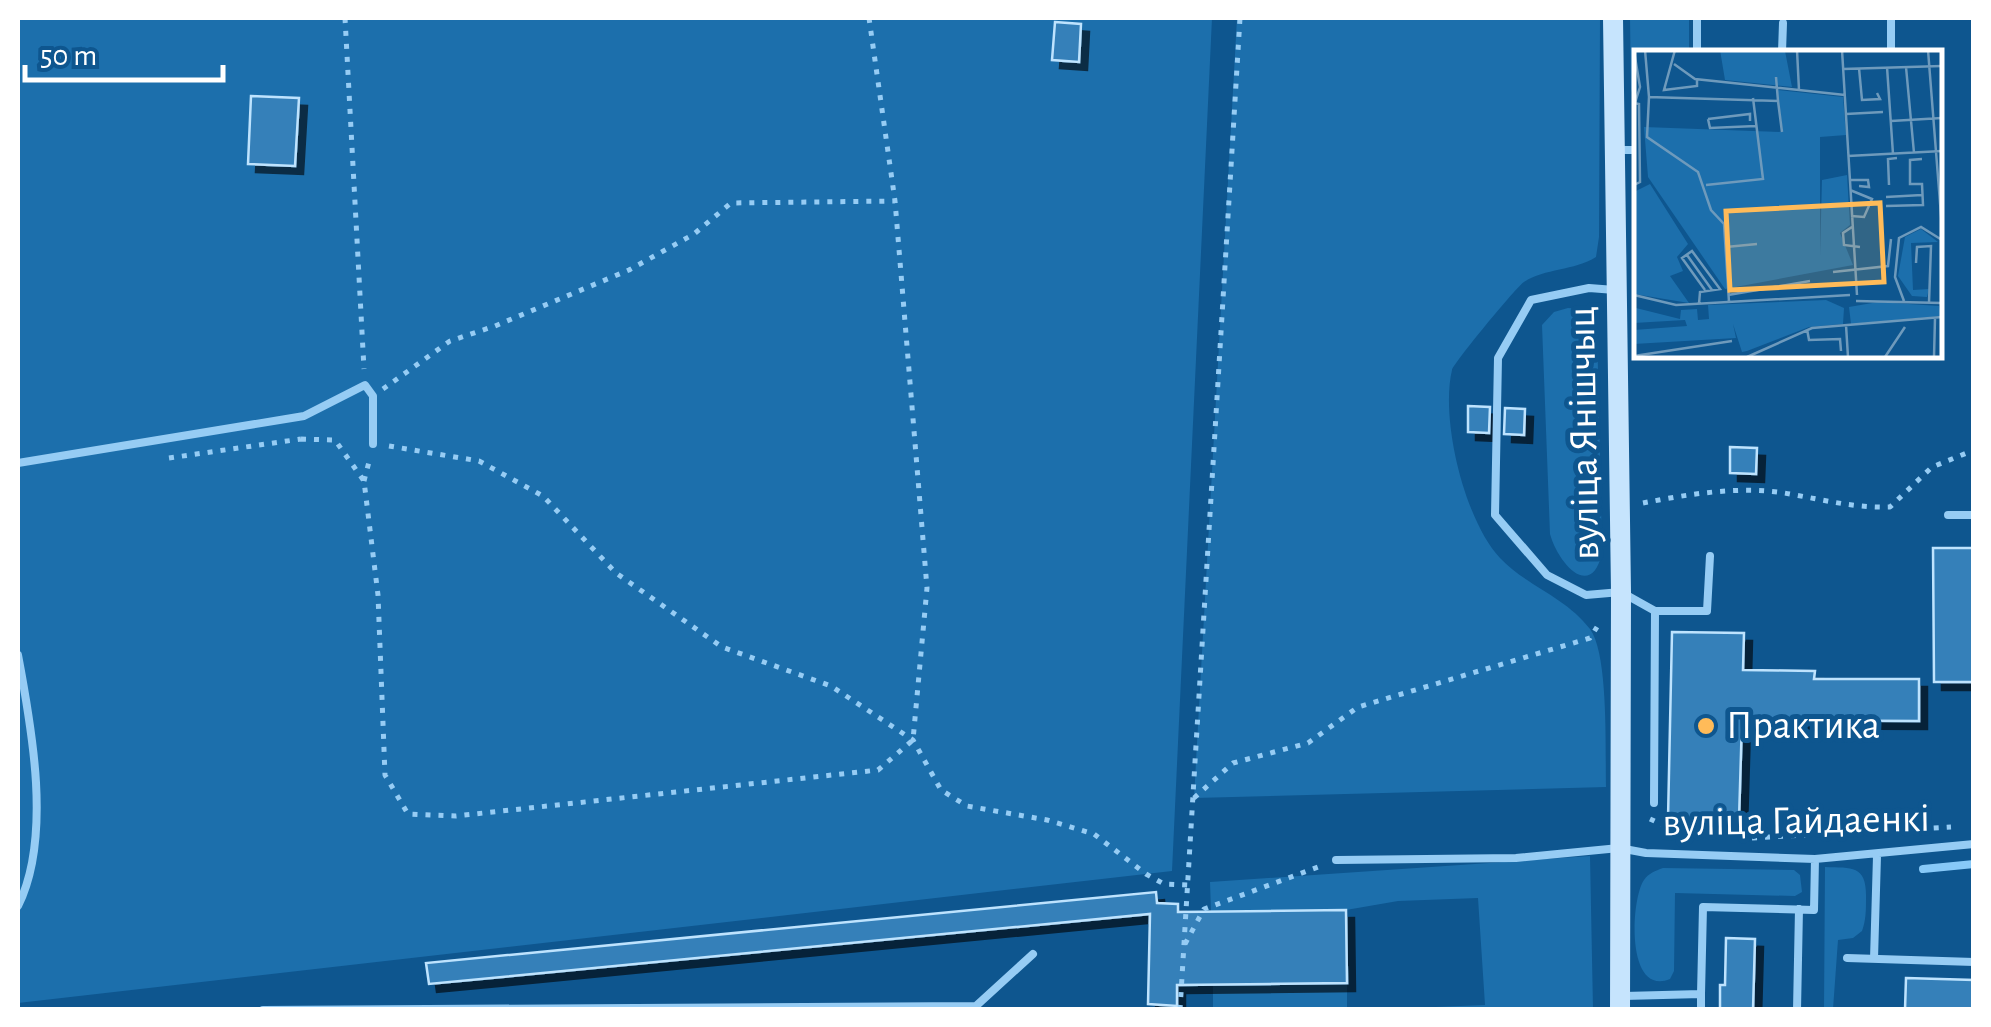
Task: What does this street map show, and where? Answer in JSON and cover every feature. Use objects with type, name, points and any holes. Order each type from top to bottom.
[{"type":"street","name":"вуліца Янішчыц","points":[[1614,18],[1621,592],[1617,1005]]},
{"type":"lane","points":[[1697,18],[1697,50]]},
{"type":"lane","points":[[1891,50],[1892,18]]},
{"type":"lane","points":[[1782,50],[1783,23]]},
{"type":"lane","points":[[1614,150],[1634,150]]},
{"type":"lane","points":[[1617,290],[1589,288],[1530,300],[1498,358],[1495,515],[1547,575],[1586,595],[1621,592],[1655,611],[1708,611],[1710,556]]},
{"type":"lane","points":[[18,462],[304,416],[365,385],[373,396],[373,444]]},
{"type":"lane","points":[[1948,514],[1974,515]]},
{"type":"lane","points":[[1654,803],[1655,611]]},
{"type":"lane","points":[[18,655],[37,797],[35,852],[29,884],[18,906]]},
{"type":"lane","name":"вуліца Гайдаенкі","points":[[1619,848],[1646,853],[1814,859],[1974,844]]},
{"type":"lane","points":[[1336,860],[1516,858],[1619,848]]},
{"type":"lane","points":[[1874,960],[1877,856]]},
{"type":"lane","points":[[1701,1010],[1703,908],[1814,910],[1814,859]]},
{"type":"lane","points":[[1796,1010],[1798,910]]},
{"type":"lane","points":[[262,1010],[975,1008],[1033,954]]},
{"type":"lane","points":[[1848,958],[1974,962]]},
{"type":"lane","points":[[1617,1005],[1701,994]]},
{"type":"path","points":[[344,18],[365,385]]},
{"type":"path","points":[[869,18],[894,201],[927,588],[913,740],[878,770],[456,816],[408,814],[385,775],[378,595],[364,481],[373,444],[479,460],[543,496],[616,573],[722,647],[831,686],[913,740],[941,790],[967,806],[1047,820],[1094,834],[1164,884],[1188,886]]},
{"type":"path","points":[[1180,1010],[1240,18]]},
{"type":"path","points":[[373,396],[450,341],[630,270],[694,234],[731,203],[894,201]]},
{"type":"path","points":[[301,439],[316,430]]},
{"type":"path","points":[[169,458],[301,439],[335,440],[364,481]]},
{"type":"path","points":[[1638,504],[1742,491],[1788,493],[1861,508],[1890,507],[1932,467],[1974,450]]},
{"type":"path","points":[[1194,798],[1232,763],[1308,744],[1358,707],[1590,638],[1621,592]]},
{"type":"path","points":[[1648,819],[1678,832],[1725,837]]},
{"type":"path","points":[[1741,838],[1957,826]]},
{"type":"path","points":[[1184,946],[1204,909],[1336,860]]},
{"type":"shaded area","points":[[18,18],[1212,18],[1172,871],[18,1003]]},
{"type":"shaded area","points":[[1237,18],[1600,18],[1596,257],[1524,282],[1455,365],[1449,391],[1458,469],[1487,541],[1510,567],[1580,618],[1596,642],[1605,704],[1606,787],[1194,798]]},
{"type":"shaded area","points":[[1630,18],[1689,18],[1689,50],[1634,50],[1634,100]]},
{"type":"shaded area","points":[[1568,308],[1587,312],[1597,327],[1602,553],[1597,567],[1583,576],[1567,565],[1550,534],[1542,325],[1554,312]]},
{"type":"shaded area","points":[[1590,856],[1593,1009],[1385,1009],[1485,1005],[1478,898],[1398,901],[1346,910],[1211,911],[1210,882]]},
{"type":"shaded area","points":[[1825,867],[1856,871],[1866,888],[1862,931],[1853,938],[1838,940],[1833,1009],[1824,1009]]},
{"type":"shaded area","points":[[1663,868],[1794,870],[1800,875],[1802,892],[1795,896],[1675,893],[1674,971],[1670,979],[1655,981],[1645,974],[1639,960],[1635,943],[1636,906],[1644,880]]},
{"type":"shaded area","points":[[1347,983],[1347,1009],[1213,1009],[1213,985]]},
{"type":"building","points":[[1055,22],[1081,24],[1079,62],[1052,60]]},
{"type":"building","points":[[251,96],[299,98],[295,166],[248,164]]},
{"type":"building","points":[[1468,406],[1490,407],[1489,433],[1468,432]]},
{"type":"building","points":[[1505,408],[1525,409],[1524,435],[1504,434]]},
{"type":"building","points":[[1730,447],[1757,448],[1756,474],[1730,473]]},
{"type":"building","points":[[1933,548],[1974,548],[1974,682],[1934,682]]},
{"type":"building","name":"Практика","points":[[1672,632],[1744,633],[1743,670],[1815,671],[1814,679],[1919,679],[1919,721],[1742,720],[1739,820],[1668,819]]},
{"type":"building","points":[[1156,892],[1157,903],[1178,904],[1178,912],[1346,910],[1347,983],[1177,985],[1177,1006],[1148,1004],[1150,914],[429,984],[426,963]]},
{"type":"building","points":[[1726,938],[1755,939],[1753,1010],[1720,1010]]},
{"type":"building","points":[[1906,978],[1974,980],[1974,1010],[1905,1010]]},
{"type":"waterway","points":[[1923,869],[1974,864]]},
{"type":"place","name":"Практика","points":[[1706,726]]}]
